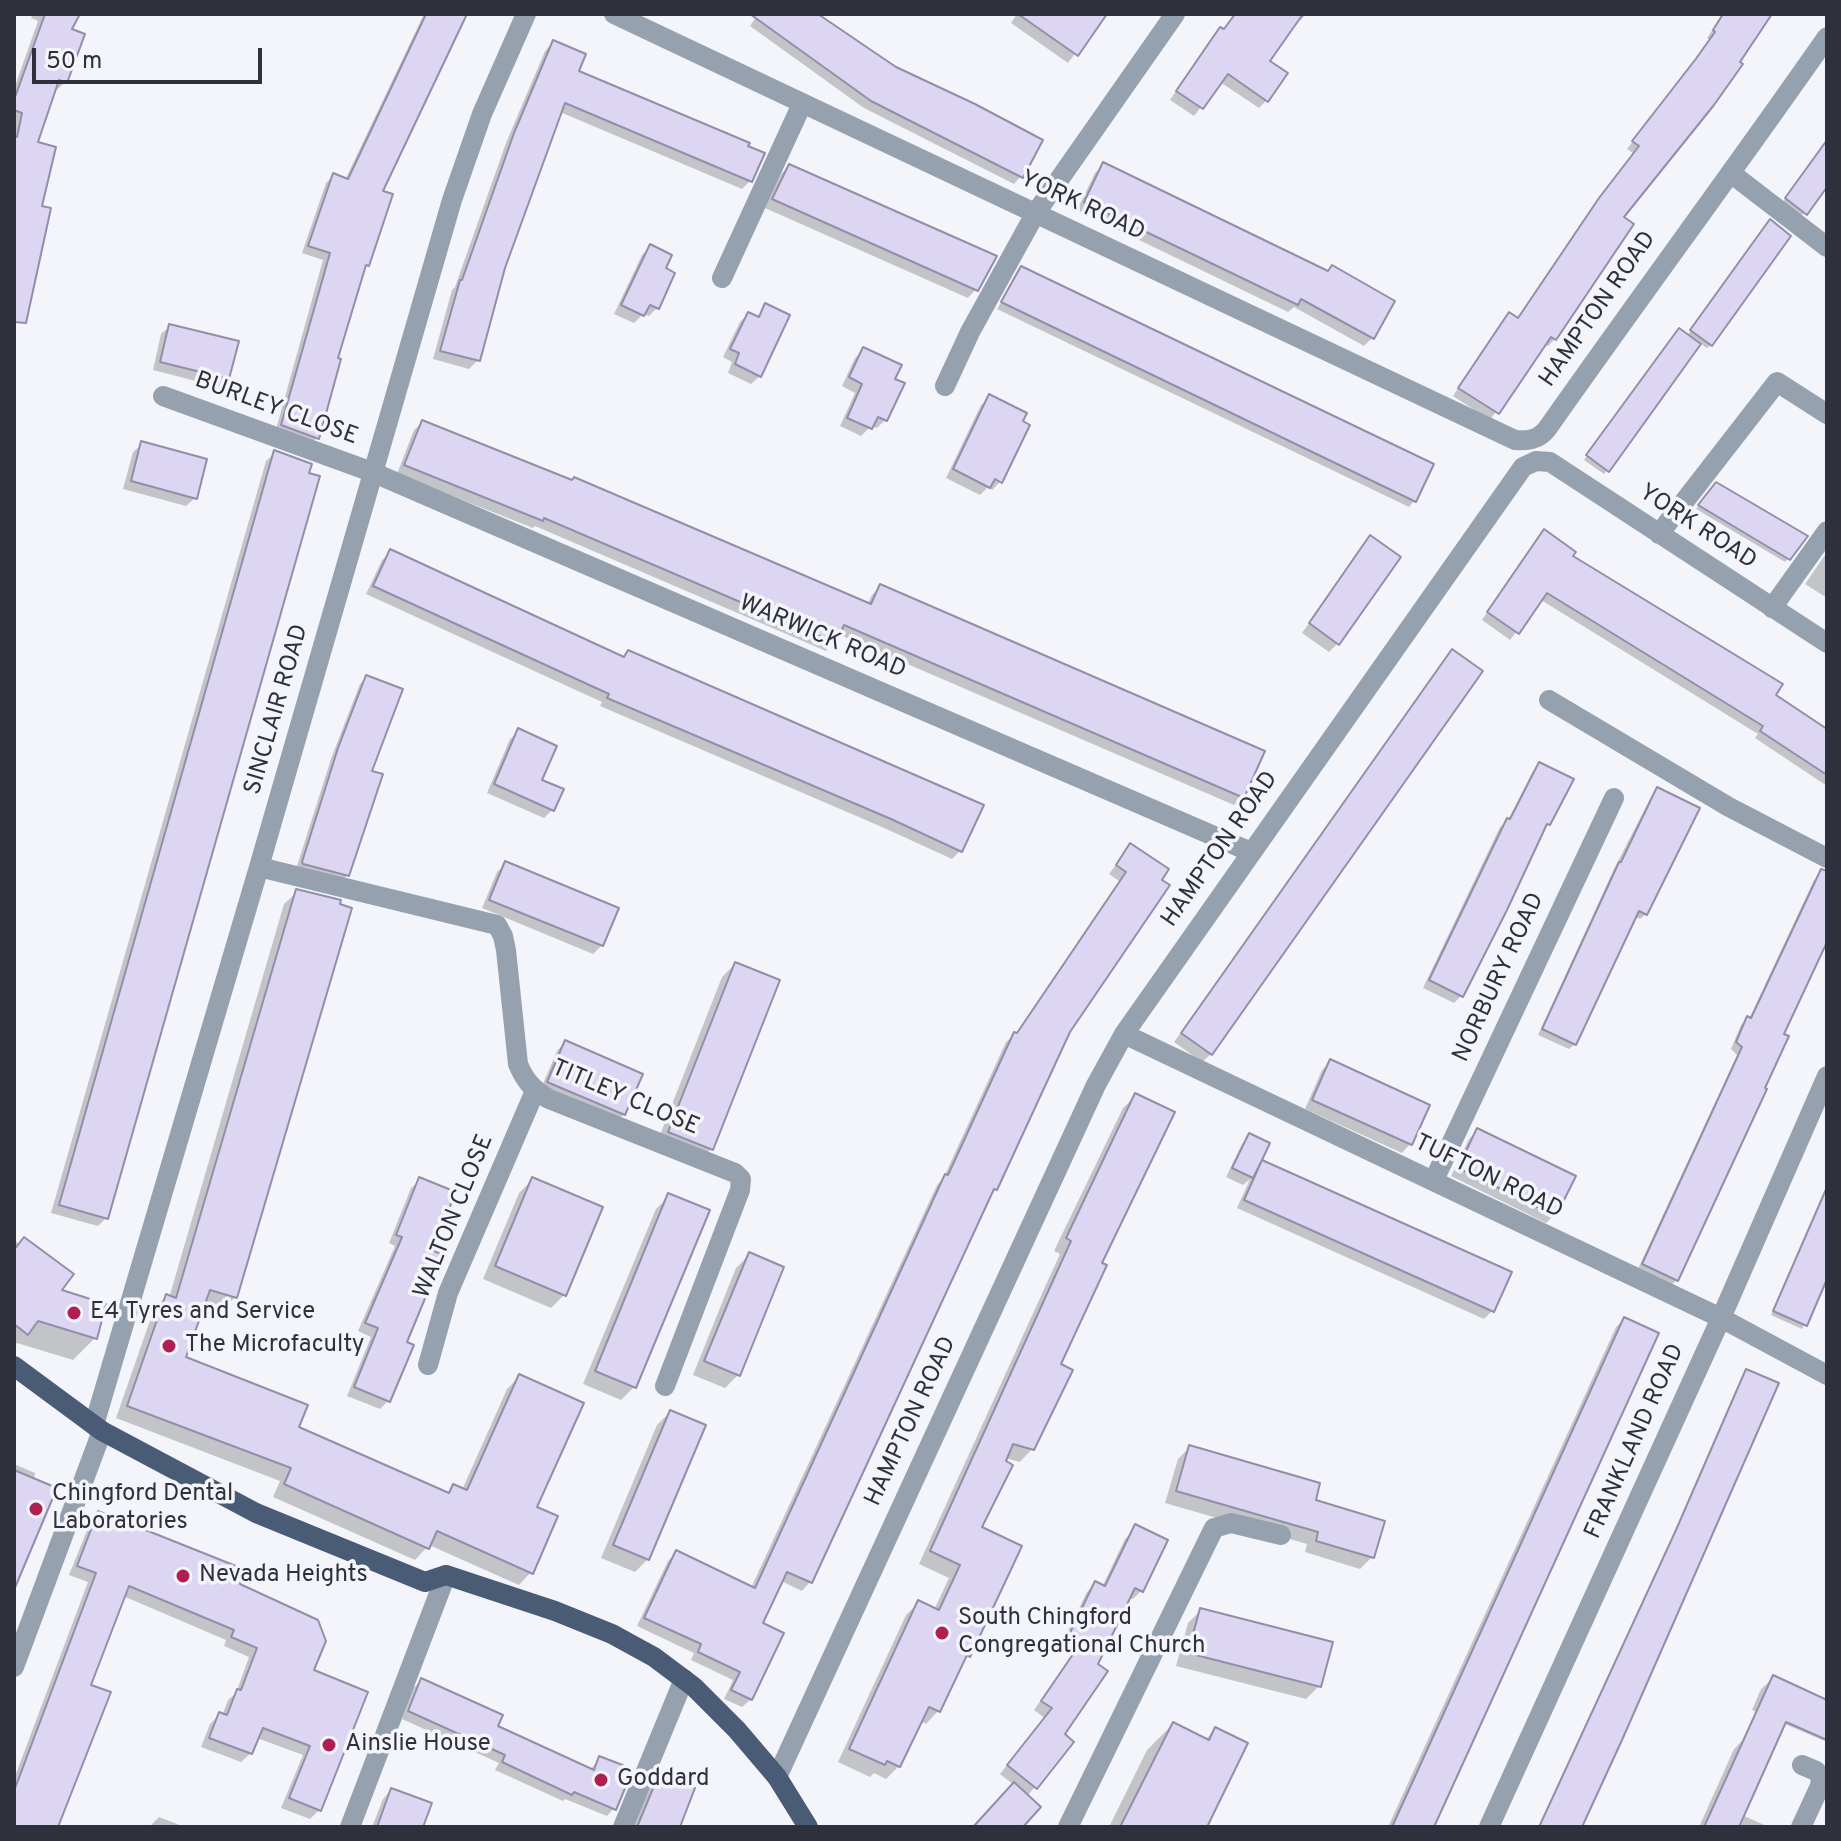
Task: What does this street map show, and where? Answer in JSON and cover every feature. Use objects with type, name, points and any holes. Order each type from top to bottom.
[{"type":"main road","points":[[14,1366],[98,1428],[256,1513],[425,1582],[446,1575],[555,1611],[612,1634],[654,1657],[684,1679],[737,1730],[777,1777],[804,1825]]},
{"type":"street","name":"YORK ROAD","points":[[614,14],[1515,440],[1529,441]]},
{"type":"street","points":[[945,386],[970,332],[1035,214],[1175,14]]},
{"type":"street","name":"SINCLAIR ROAD","points":[[14,1667],[23,1612],[98,1428],[452,200],[482,114],[525,17]]},
{"type":"street","name":"HAMPTON ROAD","points":[[1529,441],[1547,429],[1827,37]]},
{"type":"street","points":[[722,278],[802,104]]},
{"type":"street","points":[[1732,174],[1827,247]]},
{"type":"street","points":[[1659,534],[1777,382],[1827,414]]},
{"type":"street","name":"BURLEY CLOSE","points":[[163,396],[372,472]]},
{"type":"street","points":[[1529,441],[1536,461]]},
{"type":"street","name":"YORK ROAD","points":[[1536,461],[1550,462],[1827,643]]},
{"type":"street","name":"HAMPTON ROAD","points":[[777,1777],[1096,1085],[1124,1034],[1523,467],[1536,461]]},
{"type":"street","name":"WARWICK ROAD","points":[[372,472],[1251,852]]},
{"type":"street","points":[[1772,608],[1827,531]]},
{"type":"street","points":[[1549,700],[1729,807],[1827,858]]},
{"type":"street","name":"NORBURY ROAD","points":[[1434,1180],[1614,798]]},
{"type":"street","name":"TITLEY CLOSE","points":[[259,867],[497,925],[506,950],[518,1064],[535,1091],[735,1173],[741,1179],[740,1190],[665,1386]]},
{"type":"street","name":"TUFTON ROAD","points":[[1124,1034],[1721,1318],[1827,1375]]},
{"type":"street","name":"FRANKLAND ROAD","points":[[1489,1827],[1825,1088]]},
{"type":"street","name":"WALTON CLOSE","points":[[428,1365],[448,1293],[535,1091]]},
{"type":"street","points":[[1068,1827],[1190,1571],[1214,1528],[1231,1523],[1281,1535]]},
{"type":"street","points":[[350,1827],[446,1575]]},
{"type":"street","points":[[623,1827],[684,1679]]},
{"type":"street","points":[[1801,1827],[1820,1786],[1821,1777],[1816,1771],[1802,1765]]},
{"type":"building","points":[[45,14],[80,14],[72,29],[85,34],[67,83],[59,80],[38,142],[56,147],[42,206],[51,208],[26,323],[14,322],[14,137],[17,137],[22,113],[14,110],[14,100]]},
{"type":"building","points":[[426,14],[467,14],[383,191],[393,194],[369,266],[366,265],[338,358],[341,359],[319,439],[281,425],[330,253],[308,246],[333,173],[348,179]]},
{"type":"building","points":[[750,14],[818,14],[896,67],[1043,140],[1023,178],[871,101]]},
{"type":"building","points":[[1018,14],[1107,14],[1078,56]]},
{"type":"building","points":[[1235,14],[1303,14],[1270,61],[1288,73],[1268,102],[1228,74],[1203,109],[1176,91],[1220,27],[1224,29]]},
{"type":"building","points":[[1723,14],[1772,14],[1740,62],[1743,64],[1714,105],[1624,217],[1634,224],[1556,340],[1551,337],[1499,414],[1458,388],[1509,312],[1518,318],[1599,198],[1639,146],[1632,141],[1695,60],[1715,32],[1713,30]]},
{"type":"building","points":[[553,40],[586,54],[579,71],[750,143],[748,146],[765,153],[752,182],[565,103],[505,268],[480,361],[440,351],[460,280],[514,133]]},
{"type":"building","points":[[1827,140],[1827,187],[1807,215],[1785,198]]},
{"type":"building","points":[[1103,162],[1328,271],[1332,265],[1395,301],[1374,339],[1301,299],[1298,305],[1084,202]]},
{"type":"building","points":[[789,164],[997,256],[978,291],[772,199]]},
{"type":"building","points":[[1770,219],[1791,236],[1712,346],[1690,330]]},
{"type":"building","points":[[650,244],[672,255],[666,268],[675,273],[659,309],[650,305],[644,316],[621,305]]},
{"type":"building","points":[[1021,266],[1434,464],[1416,502],[1001,302]]},
{"type":"building","points":[[765,303],[790,315],[761,377],[735,364],[739,353],[730,349],[748,312],[759,317]]},
{"type":"building","points":[[169,324],[239,341],[229,379],[160,362]]},
{"type":"building","points":[[1679,328],[1701,344],[1609,472],[1586,455]]},
{"type":"building","points":[[863,347],[902,365],[895,379],[905,383],[887,421],[878,417],[872,429],[847,418],[862,384],[849,377]]},
{"type":"building","points":[[989,394],[1027,413],[1023,421],[1030,425],[1002,483],[995,479],[990,488],[953,469]]},
{"type":"building","points":[[422,420],[572,480],[574,477],[871,604],[880,584],[1265,751],[1244,798],[844,625],[836,643],[544,518],[543,521],[404,465]]},
{"type":"building","points":[[141,441],[207,459],[197,499],[131,481]]},
{"type":"building","points":[[274,450],[312,464],[309,473],[320,476],[108,1219],[59,1205]]},
{"type":"building","points":[[1716,482],[1808,536],[1790,560],[1698,505]]},
{"type":"building","points":[[1544,529],[1576,552],[1573,556],[1783,684],[1776,695],[1827,729],[1827,775],[1760,731],[1763,726],[1547,593],[1519,634],[1487,612]]},
{"type":"building","points":[[1370,535],[1401,557],[1339,645],[1309,623]]},
{"type":"building","points":[[390,549],[624,657],[628,650],[984,805],[962,852],[607,698],[609,694],[373,586]]},
{"type":"building","points":[[1452,649],[1483,671],[1212,1055],[1181,1033]]},
{"type":"building","points":[[366,675],[403,689],[372,771],[383,774],[349,876],[302,862],[338,748]]},
{"type":"building","points":[[518,728],[557,746],[542,780],[564,789],[554,811],[494,784]]},
{"type":"building","points":[[1539,762],[1574,779],[1550,825],[1547,824],[1463,997],[1429,980],[1507,818],[1510,819]]},
{"type":"building","points":[[1657,787],[1700,808],[1647,915],[1639,911],[1576,1045],[1542,1029]]},
{"type":"building","points":[[1130,843],[1169,869],[1162,880],[1170,885],[1070,1032],[812,1583],[787,1572],[763,1623],[784,1633],[752,1700],[731,1690],[740,1672],[698,1652],[701,1644],[644,1618],[676,1550],[755,1588],[945,1174],[948,1175],[1014,1032],[1017,1033],[1126,872],[1116,865]]},
{"type":"building","points":[[505,861],[619,908],[603,946],[489,900]]},
{"type":"building","points":[[1821,869],[1827,871],[1827,942],[1784,1034],[1789,1036],[1767,1089],[1678,1281],[1642,1264],[1742,1047],[1736,1042],[1747,1016],[1751,1018]]},
{"type":"building","points":[[296,889],[341,900],[340,904],[352,908],[237,1298],[210,1290],[186,1357],[308,1405],[299,1427],[449,1493],[453,1484],[467,1490],[519,1374],[584,1403],[537,1507],[558,1516],[533,1574],[437,1531],[429,1549],[284,1484],[291,1468],[127,1406],[166,1294],[176,1298]]},
{"type":"building","points":[[735,962],[780,980],[713,1150],[668,1132]]},
{"type":"building","points":[[565,1040],[643,1074],[625,1115],[547,1082]]},
{"type":"building","points":[[1330,1059],[1430,1105],[1412,1145],[1312,1100]]},
{"type":"building","points":[[1135,1093],[1175,1112],[1102,1263],[1107,1265],[1061,1364],[1073,1370],[1034,1450],[1013,1444],[1006,1461],[1013,1465],[982,1527],[1022,1546],[970,1657],[967,1655],[940,1712],[929,1707],[900,1767],[887,1761],[885,1765],[849,1749],[918,1600],[939,1610],[960,1565],[930,1551],[1071,1241],[1066,1238]]},
{"type":"building","points":[[1477,1128],[1576,1176],[1556,1216],[1458,1168]]},
{"type":"building","points":[[1249,1133],[1270,1143],[1253,1178],[1232,1168]]},
{"type":"building","points":[[1262,1160],[1512,1272],[1494,1312],[1244,1200]]},
{"type":"building","points":[[419,1177],[456,1192],[432,1250],[443,1255],[407,1342],[414,1345],[390,1402],[354,1387],[378,1328],[365,1323],[402,1237],[396,1235]]},
{"type":"building","points":[[532,1177],[603,1207],[566,1296],[495,1266]]},
{"type":"building","points":[[1827,1187],[1827,1279],[1807,1326],[1773,1311]]},
{"type":"building","points":[[668,1193],[710,1210],[636,1388],[595,1371]]},
{"type":"building","points":[[24,1237],[74,1274],[62,1290],[106,1304],[97,1339],[38,1321],[28,1335],[14,1324],[14,1250]]},
{"type":"building","points":[[749,1252],[784,1267],[740,1376],[704,1361]]},
{"type":"building","points":[[1624,1317],[1659,1333],[1434,1827],[1392,1827]]},
{"type":"building","points":[[1746,1369],[1779,1383],[1622,1740],[1582,1827],[1539,1827],[1676,1530]]},
{"type":"building","points":[[670,1410],[706,1425],[649,1560],[613,1545]]},
{"type":"building","points":[[1189,1445],[1320,1483],[1316,1500],[1385,1521],[1374,1558],[1316,1541],[1318,1532],[1176,1491]]},
{"type":"building","name":"Chingford Dental Laboratories","points":[[14,1470],[57,1488],[14,1590]]},
{"type":"building","points":[[98,1511],[246,1570],[240,1584],[318,1620],[326,1641],[314,1670],[368,1692],[321,1811],[289,1798],[310,1746],[263,1728],[252,1754],[209,1738],[219,1712],[227,1715],[237,1689],[241,1690],[257,1648],[231,1637],[234,1630],[129,1586],[91,1685],[111,1692],[58,1827],[14,1827],[14,1791],[96,1573],[77,1566]]},
{"type":"building","points":[[1135,1524],[1168,1540],[1143,1592],[1135,1588],[1098,1664],[1108,1671],[1065,1734],[1074,1742],[1037,1789],[1007,1765],[1052,1708],[1041,1701],[1082,1641],[1069,1635],[1095,1581],[1105,1586]]},
{"type":"building","points":[[1200,1608],[1333,1642],[1321,1687],[1188,1653]]},
{"type":"building","points":[[1773,1675],[1827,1700],[1827,1740],[1786,1722],[1739,1827],[1704,1827]]},
{"type":"building","points":[[421,1678],[503,1715],[498,1726],[594,1770],[599,1756],[633,1769],[616,1810],[574,1792],[572,1795],[502,1762],[505,1755],[408,1711]]},
{"type":"building","points":[[1173,1722],[1209,1740],[1215,1727],[1248,1743],[1207,1827],[1120,1827]]},
{"type":"building","points":[[659,1774],[695,1788],[680,1827],[637,1827]]},
{"type":"building","points":[[1014,1782],[1041,1807],[1023,1827],[973,1827]]},
{"type":"building","points":[[391,1788],[432,1803],[423,1827],[377,1827]]},
{"type":"place","name":"E4 Tyres and Service","points":[[74,1313]]},
{"type":"place","name":"The Microfaculty","points":[[169,1346]]},
{"type":"place","name":"Chingford Dental Laboratories","points":[[36,1509]]},
{"type":"place","name":"Nevada Heights","points":[[183,1576]]},
{"type":"place","name":"South Chingford Congregational Church","points":[[942,1633]]},
{"type":"place","name":"Ainslie House","points":[[329,1745]]},
{"type":"place","name":"Goddard","points":[[601,1780]]}]
